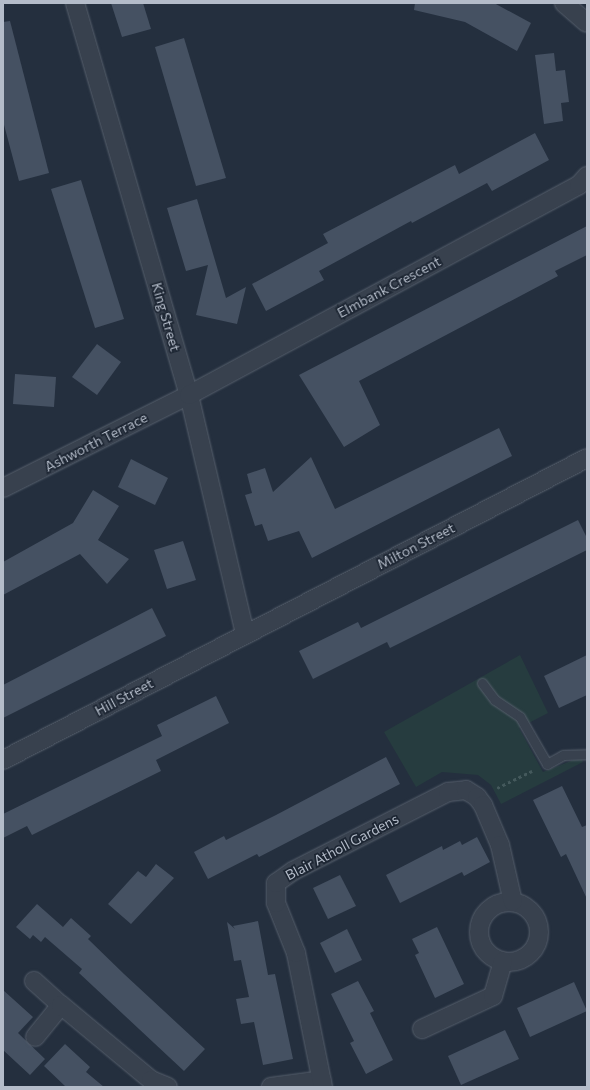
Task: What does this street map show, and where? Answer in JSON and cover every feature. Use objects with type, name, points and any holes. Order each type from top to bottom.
[{"type":"street","name":"King Street","points":[[75,3],[189,395],[245,633]]},
{"type":"street","points":[[564,3],[587,23]]},
{"type":"street","name":"Elmbank Crescent","points":[[189,395],[579,185],[587,176]]},
{"type":"street","name":"Ashworth Terrace","points":[[3,488],[189,395]]},
{"type":"street","name":"Milton Street","points":[[245,633],[587,458]]},
{"type":"street","name":"Hill Street","points":[[3,760],[245,633]]},
{"type":"street","name":"Blair Atholl Gardens","points":[[322,1084],[296,953],[276,903],[276,883],[293,871],[448,792],[466,790],[477,797]]},
{"type":"street","points":[[477,797],[500,845],[513,902]]},
{"type":"street","points":[[513,902],[532,912],[538,926],[538,941],[526,958],[516,962],[503,961],[489,955],[483,947],[479,929],[484,916],[495,906],[513,902]]},
{"type":"street","points":[[422,1029],[493,996],[503,961]]},
{"type":"street","points":[[34,982],[151,1080],[168,1087]]},
{"type":"street","points":[[35,1037],[61,1005]]},
{"type":"street","points":[[271,1087],[322,1084]]},
{"type":"lane","points":[[482,683],[495,700],[520,717],[547,764],[563,755],[587,754]]},
{"type":"path","points":[[477,797],[547,764]]},
{"type":"green space","points":[[520,655],[548,713],[519,728],[543,772],[581,757],[583,762],[501,804],[491,785],[478,775],[442,772],[416,787],[384,732]]},
{"type":"building","points":[[111,3],[143,3],[151,29],[122,37]]},
{"type":"building","points":[[415,3],[494,3],[531,23],[517,51],[465,22],[414,10]]},
{"type":"building","points":[[10,21],[49,173],[19,181],[3,121],[3,22]]},
{"type":"building","points":[[184,38],[226,178],[196,186],[155,47]]},
{"type":"building","points":[[554,53],[556,71],[565,70],[569,102],[561,103],[563,121],[544,124],[535,55]]},
{"type":"building","points":[[535,133],[549,160],[492,191],[487,183],[412,223],[411,221],[319,271],[324,280],[266,311],[252,284],[328,243],[323,234],[455,165],[459,174]]},
{"type":"building","points":[[81,180],[124,319],[95,328],[51,189]]},
{"type":"building","points":[[197,199],[226,298],[246,287],[237,324],[196,315],[208,265],[186,271],[167,208]]},
{"type":"building","points":[[587,226],[587,255],[555,271],[558,276],[359,381],[380,425],[344,447],[299,375]]},
{"type":"building","points":[[97,344],[121,362],[97,395],[72,377]]},
{"type":"building","points":[[15,374],[56,377],[54,407],[13,404]]},
{"type":"building","points":[[499,428],[512,456],[312,558],[299,531],[268,541],[262,524],[255,526],[245,495],[252,493],[247,474],[265,468],[273,492],[311,457],[335,509]]},
{"type":"building","points":[[131,459],[168,478],[155,505],[118,487]]},
{"type":"building","points":[[93,490],[119,506],[98,540],[129,559],[107,584],[80,554],[3,595],[3,562],[73,523]]},
{"type":"building","points":[[578,520],[587,538],[587,550],[390,648],[387,642],[313,679],[299,651],[358,622],[361,628]]},
{"type":"building","points":[[183,541],[196,580],[167,589],[154,550]]},
{"type":"building","points":[[152,608],[166,636],[3,718],[3,685]]},
{"type":"building","points":[[587,655],[587,695],[559,708],[544,676]]},
{"type":"building","points":[[216,696],[229,723],[156,760],[161,771],[32,835],[27,826],[3,838],[3,814],[162,736],[157,725]]},
{"type":"building","points":[[386,757],[400,784],[259,857],[257,854],[208,879],[194,852],[224,836],[226,840]]},
{"type":"building","points":[[562,786],[582,827],[587,825],[587,899],[566,854],[561,857],[533,800]]},
{"type":"building","points":[[477,837],[490,862],[464,876],[462,872],[400,903],[386,875],[442,846],[443,850],[460,841],[462,845]]},
{"type":"building","points":[[156,864],[174,878],[131,924],[108,904],[138,871],[146,877]]},
{"type":"building","points":[[340,875],[356,906],[328,919],[313,888]]},
{"type":"building","points":[[37,904],[63,927],[71,918],[91,936],[88,939],[205,1049],[184,1071],[79,973],[82,969],[45,937],[41,942],[33,935],[30,939],[16,927]]},
{"type":"building","points":[[258,921],[268,975],[275,974],[293,1059],[263,1065],[254,1022],[241,1024],[236,999],[249,997],[241,960],[234,961],[227,922],[235,929],[233,926]]},
{"type":"building","points":[[437,927],[464,984],[435,998],[415,955],[419,953],[412,939]]},
{"type":"building","points":[[347,929],[362,960],[335,973],[320,943]]},
{"type":"building","points":[[358,981],[374,1011],[370,1013],[393,1060],[366,1074],[350,1043],[354,1041],[331,994]]},
{"type":"building","points":[[574,982],[587,1011],[530,1037],[517,1008]]},
{"type":"building","points":[[3,990],[33,1017],[18,1033],[45,1059],[30,1075],[3,1050]]},
{"type":"building","points":[[505,1030],[519,1059],[461,1085],[448,1056]]},
{"type":"building","points":[[65,1044],[90,1067],[86,1072],[104,1087],[66,1087],[44,1066]]}]
